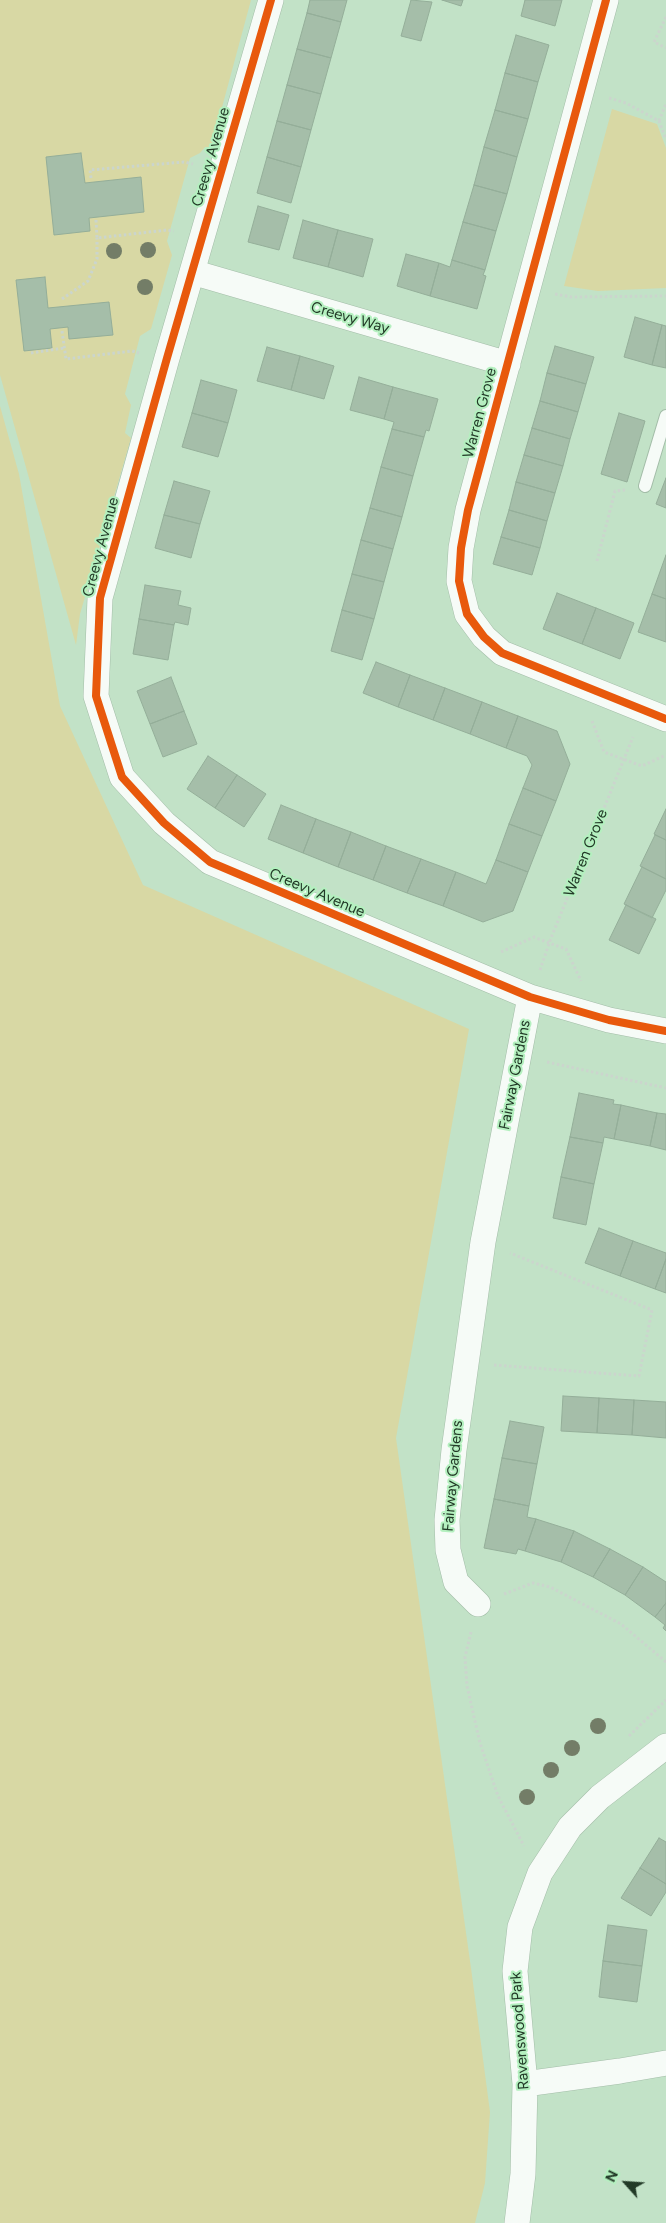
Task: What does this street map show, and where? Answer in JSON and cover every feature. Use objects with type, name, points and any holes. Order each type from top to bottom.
[{"type":"street","name":"Creevy Avenue","points":[[271,0],[167,358],[100,598],[96,696],[122,777],[164,823],[210,862],[530,997],[589,1014],[666,1031]]},
{"type":"street","name":"Warren Grove","points":[[606,0],[468,510],[461,548],[459,581],[467,614],[484,637],[502,653],[655,715]]},
{"type":"street","name":"Creevy Way","points":[[192,272],[508,364]]},
{"type":"street","name":"Fairway Gardens","points":[[478,1604],[456,1582],[448,1550],[447,1520],[453,1459],[483,1242],[530,997]]},
{"type":"street","name":"Ravenswood Park","points":[[517,2223],[524,2174],[525,2084],[515,1971],[520,1927],[540,1873],[570,1827],[600,1797],[666,1746]]},
{"type":"street","points":[[525,2084],[666,2063]]},
{"type":"lane","points":[[645,486],[666,416]]},
{"type":"path","points":[[666,18],[654,42],[666,48]]},
{"type":"path","points":[[581,90],[626,103],[660,121]]},
{"type":"path","points":[[666,104],[660,121],[666,139]]},
{"type":"path","points":[[91,178],[90,170],[184,162],[221,171]]},
{"type":"path","points":[[62,299],[88,281],[97,259],[96,220]]},
{"type":"path","points":[[97,238],[167,230],[202,237]]},
{"type":"path","points":[[528,290],[571,297],[666,296]]},
{"type":"path","points":[[62,331],[66,359],[132,351],[167,358]]},
{"type":"path","points":[[30,352],[64,348]]},
{"type":"path","points":[[597,561],[615,491],[645,486]]},
{"type":"path","points":[[588,688],[590,716],[604,752],[642,766],[666,755]]},
{"type":"path","points":[[476,974],[499,953],[534,937],[566,949],[584,989],[589,1014]]},
{"type":"path","points":[[518,1055],[666,1088]]},
{"type":"path","points":[[466,1363],[639,1376],[652,1310],[483,1242]]},
{"type":"path","points":[[540,1873],[498,1796],[480,1743],[467,1686],[465,1657],[478,1604],[533,1583],[550,1587],[621,1624],[666,1662]]},
{"type":"green space","points":[[0,0],[251,0],[211,148],[205,147],[200,153],[190,158],[167,241],[172,255],[151,329],[140,336],[125,394],[131,405],[125,433],[131,438],[80,614],[76,645],[0,375]]},
{"type":"green space","points":[[612,109],[657,124],[666,148],[666,288],[598,291],[564,286]]},
{"type":"green space","points":[[0,406],[19,474],[60,706],[143,885],[469,1029],[396,1438],[490,2112],[485,2183],[475,2223],[0,2223]]},
{"type":"building","points":[[310,0],[347,0],[341,22],[307,13]]},
{"type":"building","points":[[411,0],[432,2],[421,41],[401,36]]},
{"type":"building","points":[[442,0],[463,0],[461,6]]},
{"type":"building","points":[[525,0],[562,0],[555,26],[521,16]]},
{"type":"building","points":[[307,13],[341,22],[331,58],[297,49]]},
{"type":"building","points":[[516,35],[549,45],[538,82],[505,73]]},
{"type":"building","points":[[297,49],[331,58],[321,94],[287,85]]},
{"type":"building","points":[[505,73],[538,82],[528,119],[495,110]]},
{"type":"building","points":[[287,85],[321,94],[311,130],[277,121]]},
{"type":"building","points":[[495,110],[528,119],[517,157],[484,147]]},
{"type":"building","points":[[277,121],[311,130],[301,167],[267,157]]},
{"type":"building","points":[[484,147],[517,157],[507,194],[474,185]]},
{"type":"building","points":[[81,153],[85,183],[141,177],[144,212],[89,218],[90,231],[54,235],[46,157]]},
{"type":"building","points":[[267,157],[301,167],[291,203],[257,193]]},
{"type":"building","points":[[474,185],[507,194],[496,231],[463,222]]},
{"type":"building","points":[[258,206],[289,215],[279,250],[248,242]]},
{"type":"building","points":[[303,220],[338,230],[328,267],[293,258]]},
{"type":"building","points":[[463,222],[496,231],[485,270],[452,260]]},
{"type":"building","points":[[338,230],[373,239],[363,277],[328,267]]},
{"type":"building","points":[[406,254],[439,263],[430,296],[397,286]]},
{"type":"building","points":[[452,260],[485,270],[483,275],[486,276],[477,309],[430,296],[439,263],[450,267]]},
{"type":"building","points":[[45,277],[48,308],[109,302],[113,335],[69,339],[68,327],[50,329],[52,348],[24,351],[16,280]]},
{"type":"building","points":[[635,317],[662,325],[652,365],[624,357]]},
{"type":"building","points":[[662,325],[666,326],[666,368],[652,365]]},
{"type":"building","points":[[555,346],[594,357],[586,384],[547,373]]},
{"type":"building","points":[[267,347],[300,356],[291,390],[257,381]]},
{"type":"building","points":[[300,356],[334,366],[324,399],[291,390]]},
{"type":"building","points":[[547,373],[586,384],[578,412],[540,401]]},
{"type":"building","points":[[359,377],[393,387],[384,419],[350,410]]},
{"type":"building","points":[[201,380],[237,390],[228,423],[192,413]]},
{"type":"building","points":[[393,387],[438,399],[429,431],[426,430],[424,437],[392,429],[394,422],[384,419]]},
{"type":"building","points":[[540,401],[578,412],[570,439],[532,428]]},
{"type":"building","points":[[192,413],[228,423],[218,457],[182,447]]},
{"type":"building","points":[[619,413],[645,421],[627,482],[601,474]]},
{"type":"building","points":[[532,428],[570,439],[563,466],[524,455]]},
{"type":"building","points":[[392,429],[424,437],[413,476],[381,467]]},
{"type":"building","points":[[524,455],[563,466],[555,493],[516,482]]},
{"type":"building","points":[[381,467],[413,476],[402,517],[370,508]]},
{"type":"building","points":[[666,478],[666,508],[656,504]]},
{"type":"building","points":[[174,481],[210,491],[200,524],[164,515]]},
{"type":"building","points":[[516,482],[555,493],[547,521],[509,510]]},
{"type":"building","points":[[370,508],[402,517],[393,549],[361,540]]},
{"type":"building","points":[[509,510],[547,521],[540,548],[501,537]]},
{"type":"building","points":[[164,515],[200,524],[191,558],[155,548]]},
{"type":"building","points":[[501,537],[540,548],[532,575],[493,564]]},
{"type":"building","points":[[361,540],[393,549],[384,582],[352,574]]},
{"type":"building","points":[[666,555],[666,599],[652,594]]},
{"type":"building","points":[[352,574],[384,582],[374,619],[342,610]]},
{"type":"building","points":[[145,585],[181,591],[178,605],[191,608],[188,625],[175,622],[174,625],[139,619]]},
{"type":"building","points":[[557,593],[596,608],[582,644],[543,629]]},
{"type":"building","points":[[652,594],[666,599],[666,642],[638,632]]},
{"type":"building","points":[[596,608],[634,623],[620,659],[582,644]]},
{"type":"building","points":[[342,610],[374,619],[362,660],[331,651]]},
{"type":"building","points":[[139,619],[174,625],[168,660],[133,654]]},
{"type":"building","points":[[376,662],[410,675],[398,707],[363,693]]},
{"type":"building","points":[[410,675],[445,688],[433,720],[398,707]]},
{"type":"building","points":[[171,677],[184,711],[150,724],[137,691]]},
{"type":"building","points":[[445,688],[482,702],[470,734],[433,720]]},
{"type":"building","points":[[482,702],[518,716],[506,748],[470,734]]},
{"type":"building","points":[[184,711],[197,744],[163,757],[150,724]]},
{"type":"building","points":[[518,716],[557,731],[570,764],[556,801],[523,788],[532,765],[527,756],[506,748]]},
{"type":"building","points":[[208,756],[237,775],[215,808],[187,789]]},
{"type":"building","points":[[237,775],[266,794],[244,827],[215,808]]},
{"type":"building","points":[[523,788],[556,801],[542,836],[509,824]]},
{"type":"building","points":[[281,805],[316,819],[303,853],[268,839]]},
{"type":"building","points":[[666,809],[666,840],[654,834]]},
{"type":"building","points":[[316,819],[351,832],[338,867],[303,853]]},
{"type":"building","points":[[509,824],[542,836],[528,872],[496,860]]},
{"type":"building","points":[[351,832],[386,846],[373,880],[338,867]]},
{"type":"building","points":[[655,835],[666,840],[666,879],[640,866]]},
{"type":"building","points":[[386,846],[421,859],[407,893],[373,880]]},
{"type":"building","points":[[421,859],[456,872],[443,906],[407,893]]},
{"type":"building","points":[[496,860],[528,872],[513,911],[483,922],[443,906],[456,872],[486,884]]},
{"type":"building","points":[[642,867],[666,879],[666,890],[652,918],[624,904]]},
{"type":"building","points":[[626,905],[656,919],[639,954],[609,940]]},
{"type":"building","points":[[579,1093],[614,1100],[613,1104],[621,1105],[614,1139],[604,1137],[603,1143],[570,1137]]},
{"type":"building","points":[[621,1105],[657,1113],[650,1146],[614,1139]]},
{"type":"building","points":[[657,1113],[666,1114],[666,1150],[650,1146]]},
{"type":"building","points":[[570,1137],[603,1143],[594,1184],[561,1177]]},
{"type":"building","points":[[561,1177],[594,1184],[586,1225],[553,1218]]},
{"type":"building","points":[[599,1228],[633,1241],[620,1276],[585,1263]]},
{"type":"building","points":[[633,1241],[666,1253],[666,1259],[655,1289],[620,1276]]},
{"type":"building","points":[[666,1259],[666,1293],[655,1289]]},
{"type":"building","points":[[563,1396],[599,1398],[597,1433],[561,1431]]},
{"type":"building","points":[[599,1398],[634,1400],[632,1435],[597,1433]]},
{"type":"building","points":[[634,1400],[666,1402],[666,1438],[632,1435]]},
{"type":"building","points":[[510,1421],[544,1427],[537,1464],[502,1458]]},
{"type":"building","points":[[502,1458],[537,1464],[529,1506],[494,1499]]},
{"type":"building","points":[[494,1499],[529,1506],[527,1517],[536,1519],[525,1551],[518,1549],[516,1554],[484,1548]]},
{"type":"building","points":[[536,1519],[574,1531],[561,1562],[525,1551]]},
{"type":"building","points":[[574,1531],[610,1549],[593,1577],[561,1562]]},
{"type":"building","points":[[610,1549],[643,1567],[625,1595],[593,1577]]},
{"type":"building","points":[[643,1567],[666,1582],[666,1603],[655,1617],[625,1595]]},
{"type":"building","points":[[666,1603],[666,1631],[663,1628],[665,1625],[655,1617]]},
{"type":"building","points":[[659,1838],[666,1842],[666,1884],[640,1868]]},
{"type":"building","points":[[640,1868],[666,1884],[666,1892],[651,1916],[621,1898]]},
{"type":"building","points":[[608,1925],[647,1930],[642,1966],[603,1961]]},
{"type":"building","points":[[603,1961],[642,1966],[637,2002],[599,1997]]},
{"type":"cycle path","points":[[271,0],[167,358],[100,598],[96,696],[122,777],[164,823],[210,862],[530,997],[609,1020],[666,1031]]},
{"type":"cycle path","points":[[606,0],[468,510],[461,548],[459,581],[467,614],[484,637],[502,653],[666,719]]}]
